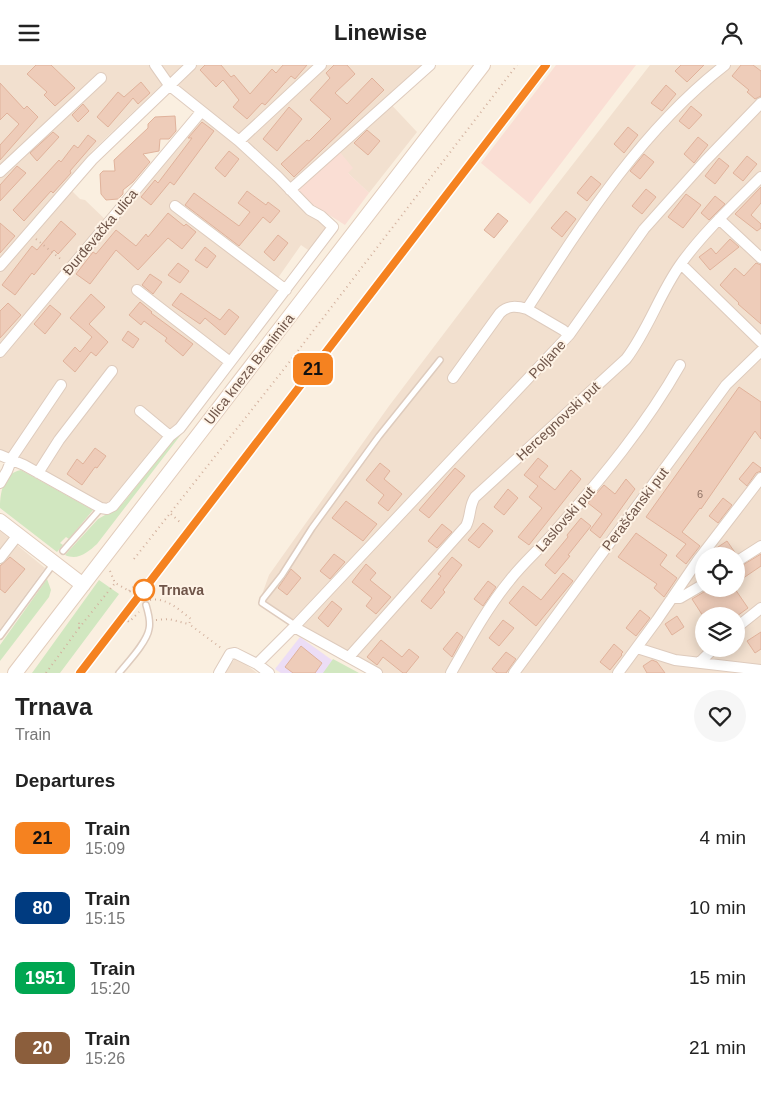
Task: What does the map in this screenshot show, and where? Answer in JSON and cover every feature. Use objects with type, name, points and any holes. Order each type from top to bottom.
[{"type":"main road","name":"Ulica kneza Branimira","points":[[15,673],[483,65]]},
{"type":"main road","points":[[0,521],[83,585]]},
{"type":"street","points":[[154,65],[169,85],[239,141],[290,190],[430,65]]},
{"type":"street","points":[[0,266],[92,160],[191,65]]},
{"type":"street","points":[[239,141],[321,65]]},
{"type":"street","points":[[453,378],[500,313],[510,307],[519,306],[527,309],[563,252],[626,166],[684,101],[725,65]]},
{"type":"street","points":[[0,172],[101,78]]},
{"type":"street","points":[[569,335],[644,229],[699,167],[761,103]]},
{"type":"street","name":"Đurđevačka ulica","points":[[0,352],[201,112]]},
{"type":"street","name":"Hercegnovski put","points":[[349,657],[466,526],[470,519],[470,504],[475,497],[626,359],[639,343],[668,285],[681,264],[719,219],[761,177]]},
{"type":"street","name":"Ulica kneza Branimira","points":[[104,509],[116,503],[170,436],[180,428],[333,227],[321,216],[310,210],[290,190]]},
{"type":"street","points":[[175,206],[286,290]]},
{"type":"street","points":[[719,219],[761,258]]},
{"type":"street","points":[[681,264],[761,341]]},
{"type":"street","points":[[137,291],[230,362]]},
{"type":"street","name":"Poljane","points":[[257,664],[569,335],[527,309]]},
{"type":"street","name":"Perašćanski put","points":[[514,673],[726,385],[761,351]]},
{"type":"street","name":"Laslovski put","points":[[451,673],[480,622],[506,585],[557,529],[627,444],[666,389],[680,365]]},
{"type":"street","points":[[38,473],[59,440],[112,371]]},
{"type":"street","points":[[0,483],[12,460],[61,385]]},
{"type":"street","points":[[140,411],[170,436]]},
{"type":"street","points":[[0,455],[38,473],[104,509]]},
{"type":"street","points":[[618,673],[718,532],[761,478]]},
{"type":"street","points":[[0,558],[18,535]]},
{"type":"street","points":[[745,556],[761,546]]},
{"type":"street","points":[[672,597],[680,597],[695,589]]},
{"type":"street","points":[[745,620],[761,608]]},
{"type":"street","points":[[294,627],[377,673]]},
{"type":"street","points":[[637,648],[675,660],[761,671]]},
{"type":"street","points":[[219,673],[233,654],[257,664],[269,673]]},
{"type":"street","points":[[699,663],[705,657]]},
{"type":"lane","points":[[294,627],[292,623],[262,603],[263,599],[379,436],[440,360]]},
{"type":"lane","points":[[63,551],[104,509]]},
{"type":"lane","points":[[0,636],[54,563]]},
{"type":"lane","points":[[120,673],[145,639],[149,629],[146,605]]},
{"type":"path","points":[[134,559],[419,195],[517,65]]},
{"type":"path","points":[[28,232],[70,267]]},
{"type":"path","points":[[171,514],[182,524]]},
{"type":"path","points":[[109,569],[115,583],[129,591],[146,605]]},
{"type":"path","points":[[46,673],[115,583]]},
{"type":"path","points":[[129,591],[133,587]]},
{"type":"path","points":[[128,621],[150,599],[156,599],[177,607],[191,619],[189,624]]},
{"type":"path","points":[[149,620],[169,619],[183,621],[233,654]]},
{"type":"path","points":[[79,620],[80,628]]},
{"type":"shaded area","points":[[0,65],[426,65],[386,99],[417,132],[369,193],[348,173],[285,190],[298,205],[325,225],[326,232],[311,252],[301,245],[273,285],[279,292],[178,425],[118,497],[107,505],[101,505],[0,452]],"holes":[[[169,78],[206,111],[110,224],[64,183],[92,151]]]},
{"type":"shaded area","points":[[556,65],[636,65],[530,204],[481,163]]},
{"type":"shaded area","points":[[650,65],[761,65],[761,673],[383,673],[307,630],[260,600],[269,575],[389,406]]},
{"type":"shaded area","points":[[339,151],[353,168],[348,173],[369,193],[345,225],[310,203],[297,189]]},
{"type":"shaded area","points":[[0,531],[45,568],[0,629]]},
{"type":"shaded area","points":[[300,637],[336,663],[328,673],[281,673],[275,669]]},
{"type":"shaded area","points":[[235,659],[244,663],[257,673],[222,673]]},
{"type":"green space","points":[[268,321],[97,544],[86,553],[78,556],[70,557],[65,555],[98,519],[124,502]]},
{"type":"green space","points":[[21,470],[93,510],[69,539],[66,537],[60,543],[63,545],[57,552],[0,508],[2,490],[6,479]]},
{"type":"green space","points":[[47,579],[51,590],[49,597],[0,661],[0,645]]},
{"type":"green space","points":[[99,580],[119,594],[60,673],[32,673]]},
{"type":"green space","points":[[333,659],[359,673],[323,673]]},
{"type":"building","points":[[36,65],[51,65],[75,88],[55,106],[44,95],[47,92],[27,74]]},
{"type":"building","points":[[205,65],[221,65],[231,77],[234,75],[250,94],[272,69],[276,73],[283,65],[307,65],[295,79],[291,76],[265,105],[262,103],[247,119],[233,107],[239,100],[223,80],[216,87],[200,70]]},
{"type":"building","points":[[334,65],[347,65],[355,74],[335,93],[347,104],[372,78],[384,90],[294,177],[281,164],[307,140],[309,141],[331,119],[310,100],[330,78],[326,73]]},
{"type":"building","points":[[681,65],[704,65],[687,82],[675,71]]},
{"type":"building","points":[[741,65],[753,65],[761,71],[761,96],[755,99],[747,92],[749,90],[732,76]]},
{"type":"building","points":[[141,82],[150,93],[138,104],[133,98],[108,127],[97,117],[118,92],[124,97]]},
{"type":"building","points":[[0,83],[24,109],[27,106],[38,117],[0,160],[0,145],[19,124],[7,113],[0,120]]},
{"type":"building","points":[[666,85],[676,94],[662,111],[651,103]]},
{"type":"building","points":[[83,104],[89,111],[78,122],[72,115]]},
{"type":"building","points":[[691,106],[702,115],[689,129],[679,121]]},
{"type":"building","points":[[289,107],[302,119],[277,151],[263,139]]},
{"type":"building","points":[[175,116],[176,131],[169,139],[160,139],[159,151],[143,154],[150,162],[133,182],[123,190],[123,194],[118,199],[106,200],[101,194],[100,174],[103,171],[115,171],[114,160],[148,128],[148,124],[155,117]]},
{"type":"building","points":[[202,122],[214,131],[174,185],[170,182],[151,205],[141,197],[155,180],[158,183],[192,138],[188,138]]},
{"type":"building","points":[[628,127],[638,135],[624,153],[614,144]]},
{"type":"building","points":[[367,130],[380,141],[368,155],[354,143]]},
{"type":"building","points":[[53,132],[59,137],[37,161],[30,153]]},
{"type":"building","points":[[88,135],[96,141],[53,193],[51,191],[24,221],[13,210],[59,160],[61,162],[74,145],[78,148]]},
{"type":"building","points":[[698,137],[708,145],[694,163],[684,154]]},
{"type":"building","points":[[229,151],[239,159],[225,177],[215,168]]},
{"type":"building","points":[[644,154],[654,162],[640,179],[630,171]]},
{"type":"building","points":[[747,156],[757,164],[743,181],[733,173]]},
{"type":"building","points":[[719,158],[729,166],[715,184],[705,176]]},
{"type":"building","points":[[17,166],[26,173],[0,201],[0,185]]},
{"type":"building","points":[[591,176],[601,184],[587,201],[577,193]]},
{"type":"building","points":[[761,187],[761,203],[751,215],[761,224],[761,228],[757,231],[735,214]]},
{"type":"building","points":[[646,189],[656,197],[642,214],[632,206]]},
{"type":"building","points":[[247,191],[266,205],[268,202],[280,211],[270,223],[263,217],[239,246],[185,205],[194,193],[239,226],[250,212],[238,203]]},
{"type":"building","points":[[686,194],[701,205],[683,228],[668,217]]},
{"type":"building","points":[[715,196],[725,204],[709,220],[701,213]]},
{"type":"building","points":[[566,211],[576,219],[562,237],[551,228]]},
{"type":"building","points":[[168,213],[184,226],[186,224],[196,232],[182,249],[168,238],[138,270],[116,250],[90,284],[76,274],[93,252],[96,254],[116,230],[136,246],[146,234],[148,237]]},
{"type":"building","points":[[498,213],[508,221],[494,238],[484,230]]},
{"type":"building","points":[[61,221],[76,234],[58,254],[54,250],[34,275],[32,273],[15,295],[2,285],[32,246],[37,250]]},
{"type":"building","points":[[0,223],[15,236],[0,253]]},
{"type":"building","points":[[278,235],[288,243],[274,261],[264,252]]},
{"type":"building","points":[[730,239],[739,247],[710,270],[699,257],[711,248],[716,254]]},
{"type":"building","points":[[205,247],[216,256],[207,268],[195,260]]},
{"type":"building","points":[[178,263],[189,271],[180,283],[168,275]]},
{"type":"building","points":[[756,263],[761,265],[761,324],[720,285],[735,268],[744,276]]},
{"type":"building","points":[[150,274],[162,282],[153,294],[142,285]]},
{"type":"building","points":[[181,293],[220,320],[229,309],[239,317],[225,335],[205,318],[200,324],[172,305]]},
{"type":"building","points":[[91,294],[105,307],[89,324],[108,342],[96,356],[91,352],[75,372],[63,361],[75,347],[80,352],[92,337],[70,318]]},
{"type":"building","points":[[140,302],[151,313],[193,344],[183,356],[165,341],[167,338],[144,321],[141,325],[129,315]]},
{"type":"building","points":[[8,303],[21,315],[0,338],[0,311]]},
{"type":"building","points":[[50,305],[61,314],[45,334],[34,324]]},
{"type":"building","points":[[128,331],[139,339],[133,348],[122,340]]},
{"type":"building","points":[[739,387],[761,402],[761,439],[755,431],[701,509],[682,532],[700,546],[695,547],[695,552],[686,564],[676,556],[686,544],[646,517]]},
{"type":"building","points":[[95,448],[106,456],[82,485],[67,474],[77,459],[83,464]]},
{"type":"building","points":[[538,458],[548,466],[539,477],[555,490],[571,470],[581,479],[529,545],[518,537],[542,508],[529,497],[538,486],[524,475]]},
{"type":"building","points":[[753,462],[761,468],[761,471],[756,473],[747,486],[739,479]]},
{"type":"building","points":[[380,463],[390,471],[384,479],[402,494],[388,511],[378,503],[384,495],[366,480]]},
{"type":"building","points":[[455,468],[465,476],[429,518],[419,510]]},
{"type":"building","points":[[626,479],[635,489],[600,538],[590,530],[602,514],[588,503],[604,485],[615,494]]},
{"type":"building","points":[[508,489],[518,498],[504,515],[494,507]]},
{"type":"building","points":[[723,498],[732,505],[718,523],[709,516]]},
{"type":"building","points":[[346,501],[377,524],[363,541],[332,518]]},
{"type":"building","points":[[581,518],[591,526],[555,574],[545,565]]},
{"type":"building","points":[[483,523],[493,531],[479,548],[468,540]]},
{"type":"building","points":[[442,524],[452,532],[437,548],[428,541]]},
{"type":"building","points":[[636,533],[667,555],[660,565],[677,578],[664,597],[654,588],[657,584],[618,557]]},
{"type":"building","points":[[727,541],[731,547],[718,547]]},
{"type":"building","points":[[334,554],[345,562],[330,579],[320,571]]},
{"type":"building","points":[[761,554],[761,566],[745,577],[745,564]]},
{"type":"building","points":[[10,557],[25,569],[5,593],[0,589],[0,566]]},
{"type":"building","points":[[452,557],[462,565],[443,590],[445,592],[431,609],[421,601],[441,576],[438,574]]},
{"type":"building","points":[[366,564],[376,573],[370,580],[391,597],[376,614],[366,606],[372,598],[352,582]]},
{"type":"building","points":[[291,569],[301,578],[287,595],[278,588]]},
{"type":"building","points":[[563,573],[573,581],[536,626],[509,603],[523,586],[541,600]]},
{"type":"building","points":[[488,581],[496,587],[483,606],[474,599]]},
{"type":"building","points":[[695,597],[740,597],[748,608],[745,610],[745,607],[697,607],[692,599]]},
{"type":"building","points":[[332,601],[342,609],[328,627],[318,618]]},
{"type":"building","points":[[640,610],[650,618],[636,636],[626,628]]},
{"type":"building","points":[[677,616],[684,627],[672,635],[665,624]]},
{"type":"building","points":[[503,620],[514,628],[499,646],[489,638]]},
{"type":"building","points":[[457,632],[463,637],[452,657],[443,649]]},
{"type":"building","points":[[761,632],[761,649],[755,653],[747,641]]},
{"type":"building","points":[[381,640],[402,657],[409,649],[419,657],[406,673],[403,673],[383,657],[377,665],[367,657]]},
{"type":"building","points":[[614,644],[623,652],[610,670],[600,662]]},
{"type":"building","points":[[301,646],[322,663],[315,673],[293,673],[285,667]]},
{"type":"building","points":[[506,652],[516,659],[506,673],[497,673],[492,669]]},
{"type":"building","points":[[652,660],[657,662],[665,673],[647,673],[643,666]]},
{"type":"railway","points":[[80,673],[546,65]]},
{"type":"train","name":"21","points":[[80,673],[546,65]]},
{"type":"place","name":"Trnava","points":[[144,590]]}]
